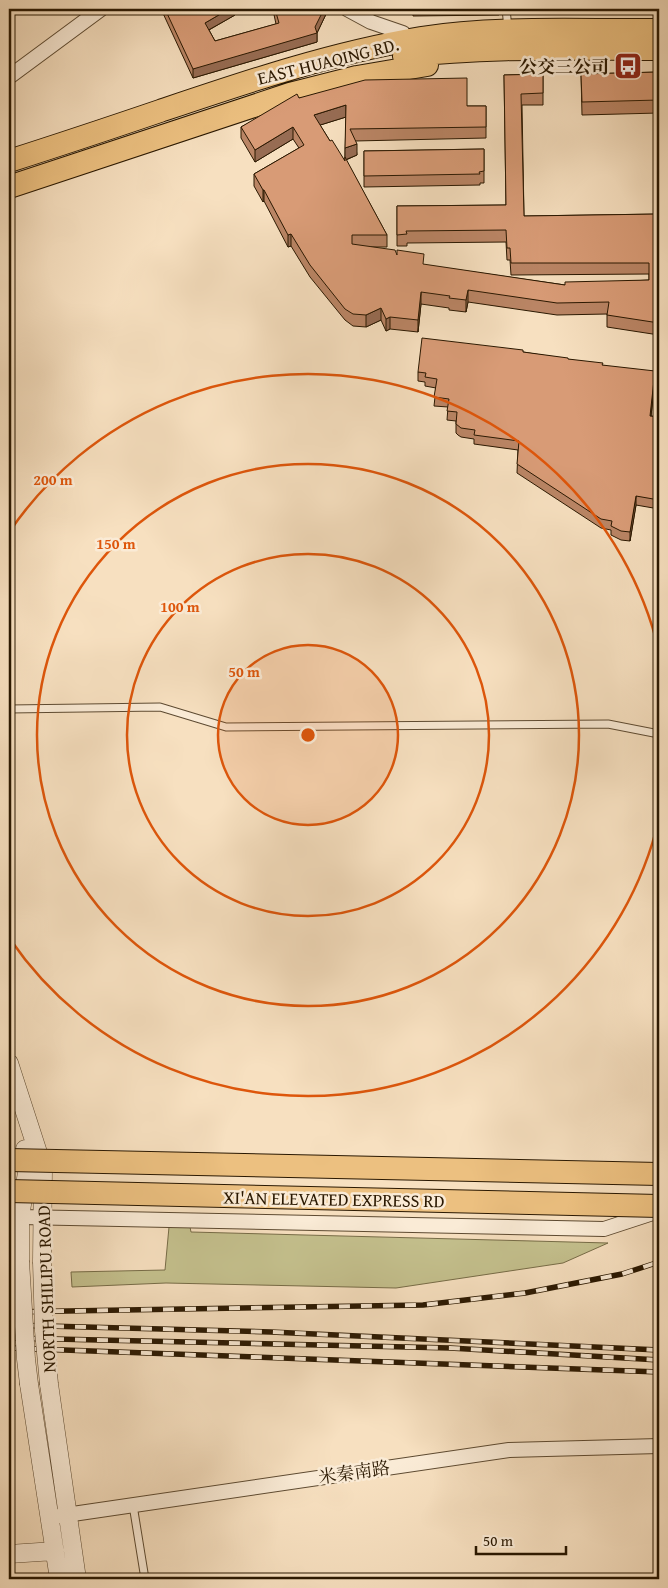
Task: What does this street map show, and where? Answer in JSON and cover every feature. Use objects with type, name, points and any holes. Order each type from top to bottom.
[{"type":"main road","points":[[9,149],[282,58],[335,44],[403,32],[507,22]]},
{"type":"main road","name":"EAST HUAQING RD.","points":[[9,161],[313,61],[374,47],[460,34],[507,22],[568,31],[659,30]]},
{"type":"main road","name":"EAST HUAQING RD.","points":[[9,175],[249,95],[330,71],[395,57],[430,53],[528,49],[659,48]]},
{"type":"main road","points":[[9,187],[325,84],[384,71],[528,49]]},
{"type":"main road","name":"XI'AN ELEVATED EXPRESS RD","points":[[9,1160],[659,1174]]},
{"type":"main road","name":"XI'AN ELEVATED EXPRESS RD","points":[[9,1192],[659,1206]]},
{"type":"street","points":[[9,77],[101,9]]},
{"type":"street","points":[[347,9],[371,22],[403,32]]},
{"type":"street","name":"NORTH SHILIPU ROAD","points":[[9,1063],[43,1168],[43,1322],[49,1384],[77,1579]]},
{"type":"street","name":"NORTH SHILIPU ROAD","points":[[9,1101],[26,1150],[28,1166],[20,1217],[16,1265],[29,1384],[59,1579]]},
{"type":"street","points":[[20,1217],[604,1229],[659,1211]]},
{"type":"street","name":"米秦南路","points":[[50,1517],[509,1450],[659,1446]]},
{"type":"street","points":[[9,1554],[55,1551]]},
{"type":"lane","points":[[9,709],[160,707],[226,727],[608,724],[659,734]]},
{"type":"lane","points":[[133,1504],[145,1579]]},
{"type":"shaded area","points":[[169,1227],[190,1227],[191,1232],[608,1243],[563,1263],[396,1288],[166,1283],[72,1287],[71,1272],[165,1270]]},
{"type":"building","points":[[165,9],[229,9],[205,23],[215,41],[279,23],[275,9],[324,9],[315,27],[317,33],[193,69]]},
{"type":"building","points":[[659,72],[659,100],[582,102],[581,74]]},
{"type":"building","points":[[543,74],[543,93],[521,94],[524,216],[659,214],[659,323],[607,315],[609,302],[557,303],[468,290],[466,300],[421,292],[418,320],[390,317],[386,319],[381,308],[366,315],[353,314],[345,309],[310,265],[291,234],[288,235],[254,174],[304,145],[293,127],[255,150],[241,127],[297,94],[299,98],[365,80],[467,78],[467,106],[486,106],[486,127],[350,129],[357,144],[345,148],[346,105],[314,115],[345,161],[345,157],[387,235],[352,235],[352,244],[395,250],[397,255],[397,250],[424,254],[423,264],[565,285],[565,282],[649,280],[649,263],[511,263],[510,248],[507,248],[506,230],[406,231],[407,234],[397,235],[397,206],[506,205],[504,75]]},
{"type":"building","points":[[484,149],[484,171],[479,172],[480,174],[364,176],[364,151]]},
{"type":"building","points":[[422,338],[523,350],[523,352],[603,363],[602,365],[655,371],[650,416],[659,417],[659,500],[636,496],[630,532],[621,531],[611,526],[612,521],[601,519],[517,464],[519,441],[474,435],[475,430],[461,428],[456,424],[457,412],[447,411],[449,399],[434,397],[437,379],[425,377],[426,373],[418,372]]},
{"type":"railway","points":[[9,1312],[423,1305],[525,1293],[622,1274],[659,1262]]},
{"type":"railway","points":[[9,1325],[271,1332],[659,1350]]},
{"type":"railway","points":[[9,1338],[450,1348],[659,1360]]},
{"type":"railway","points":[[9,1348],[659,1372]]},
{"type":"place","name":"公交三公司","points":[[628,66]]}]
